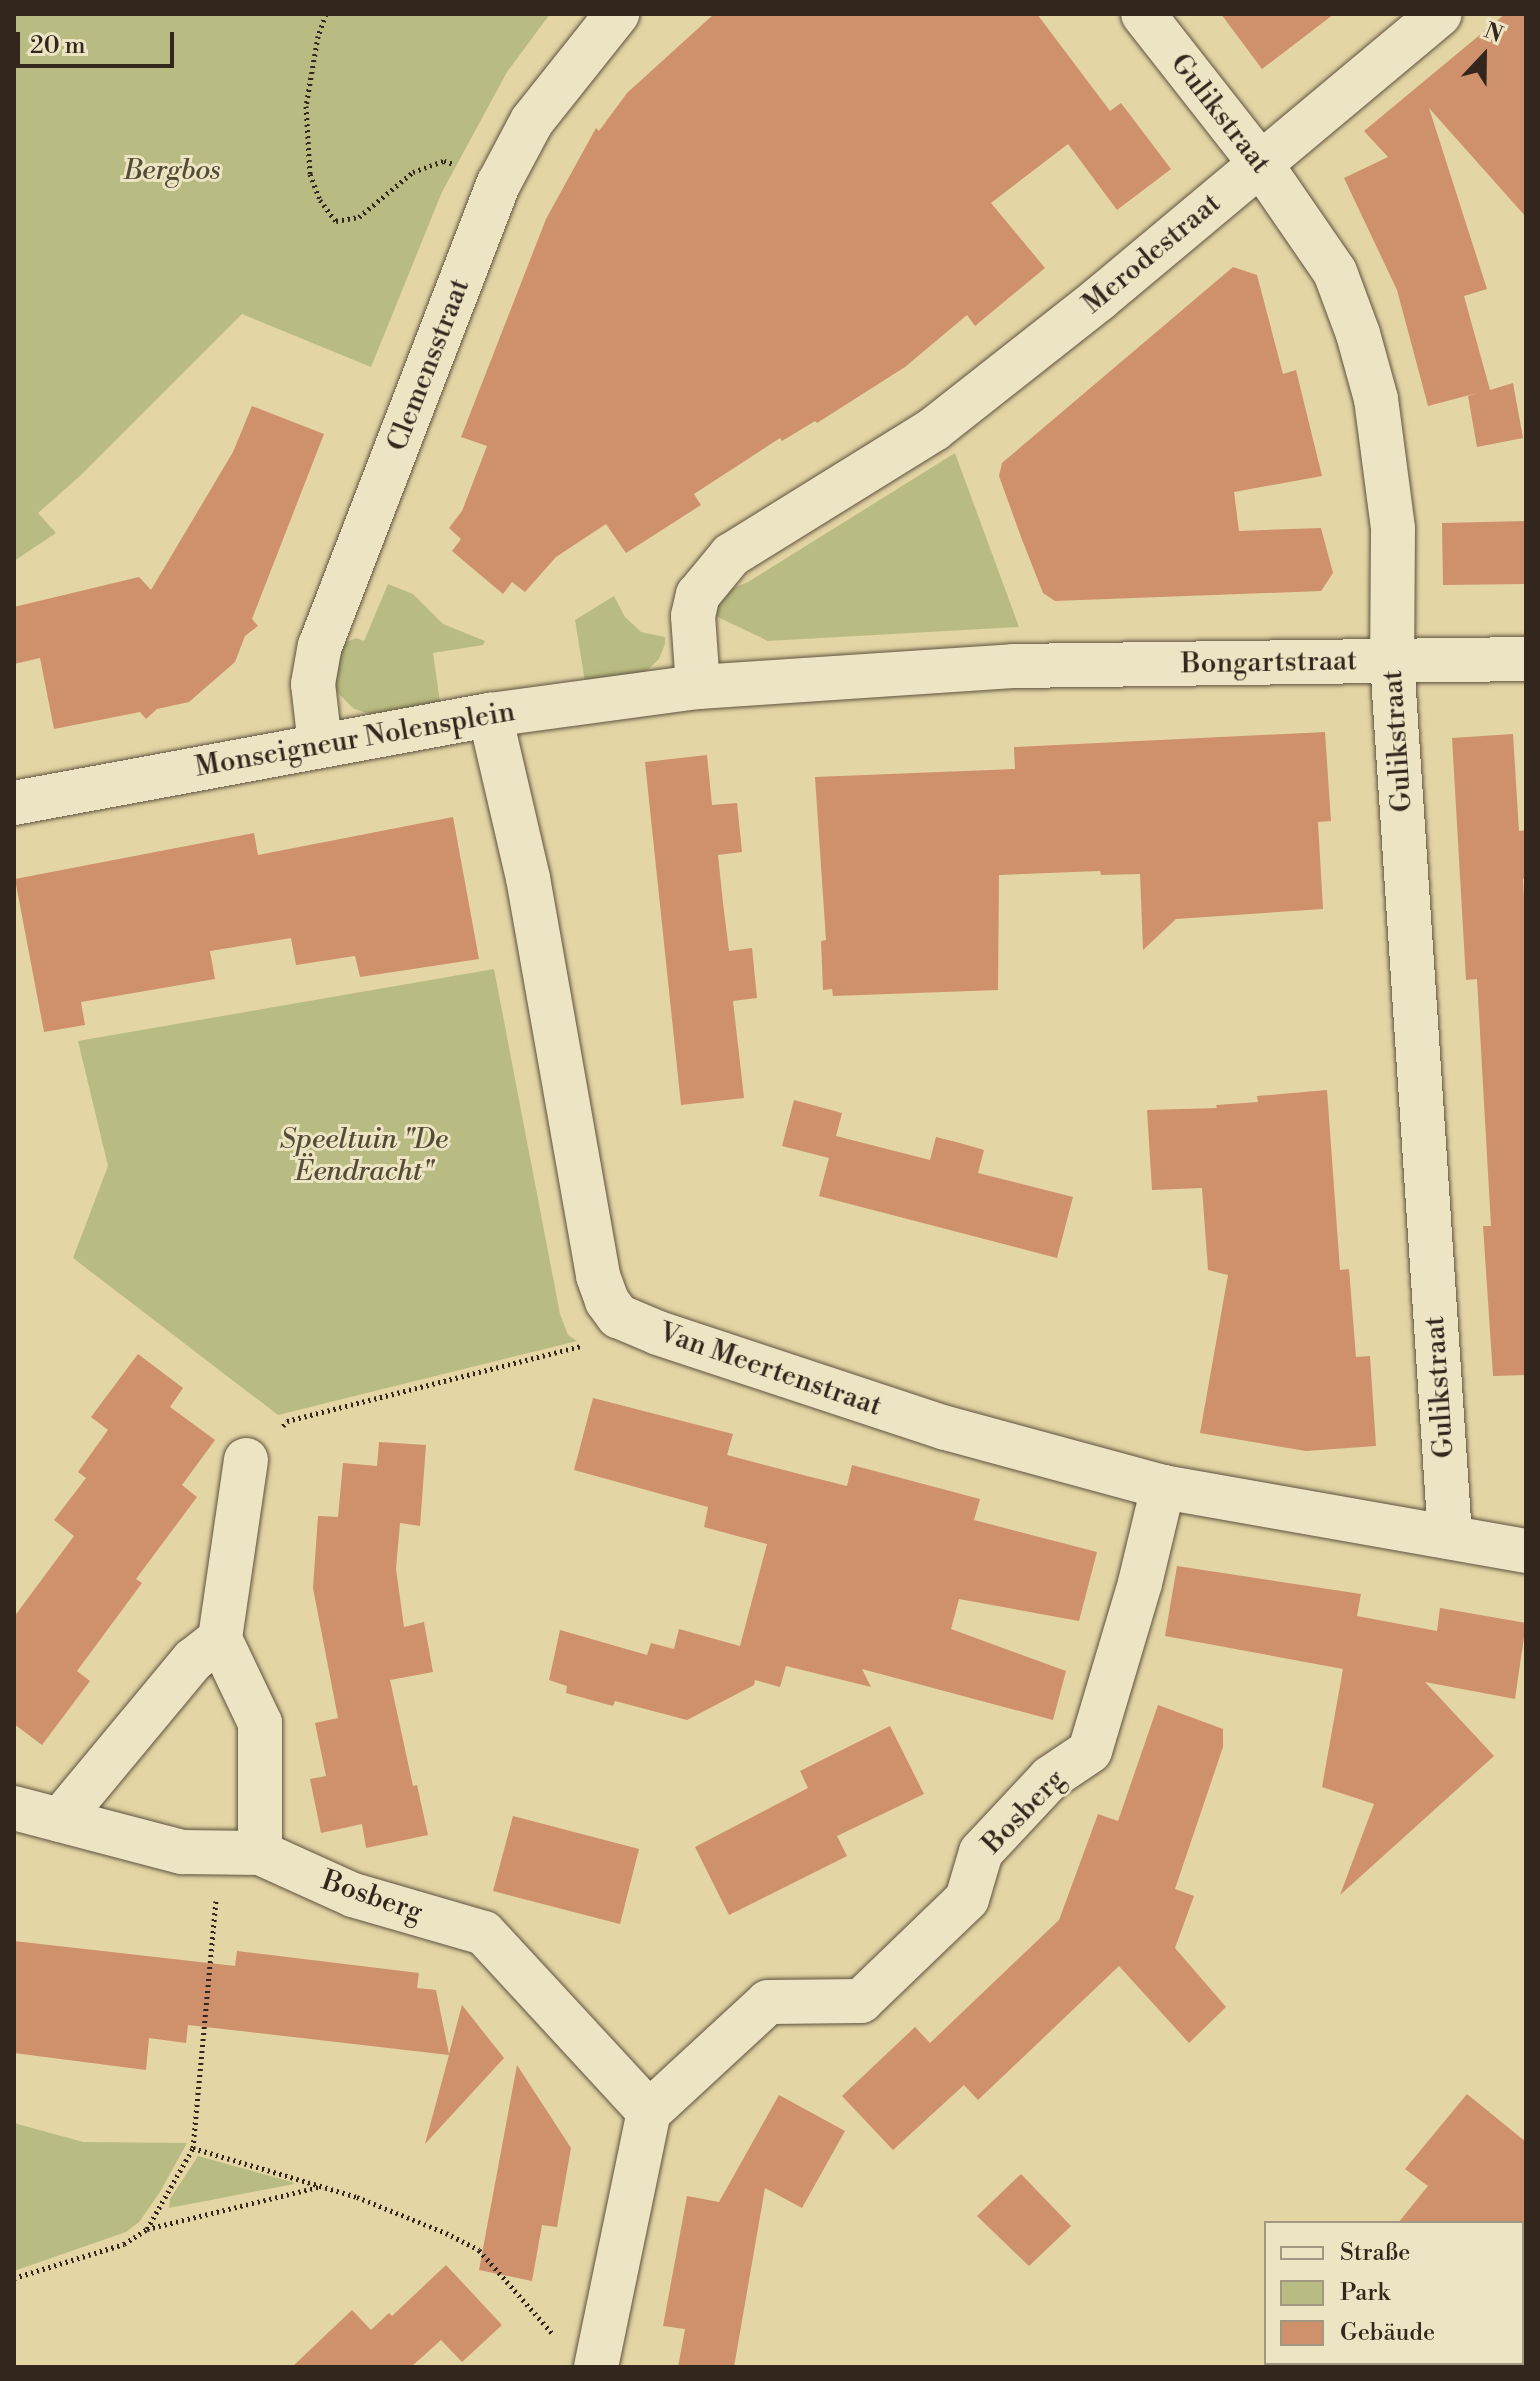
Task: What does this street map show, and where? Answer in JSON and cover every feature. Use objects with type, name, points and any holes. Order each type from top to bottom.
[{"type":"street","name":"Clemensstraat","points":[[320,745],[313,684],[320,646],[499,183],[532,121],[617,14]]},
{"type":"street","name":"Gulikstraat","points":[[1143,14],[1260,163],[1335,272],[1358,334],[1372,386],[1393,529],[1392,661],[1450,1537]]},
{"type":"street","name":"Merodestraat","points":[[698,687],[693,616],[698,595],[707,580],[731,555],[934,429],[1099,299],[1440,14]]},
{"type":"street","name":"Bongartstraat","points":[[1013,666],[1526,659]]},
{"type":"street","name":"Monseigneur Nolensplein","points":[[14,803],[490,715],[698,687],[1013,666]]},
{"type":"street","points":[[490,715],[528,878],[598,1276],[607,1301],[618,1316]]},
{"type":"street","name":"Van Meertenstraat","points":[[618,1316],[658,1333],[946,1428],[1163,1487],[1526,1551]]},
{"type":"street","points":[[241,1853],[260,1723],[220,1639],[246,1460]]},
{"type":"street","name":"Bosberg","points":[[14,1808],[182,1852],[241,1853],[353,1895],[484,1933],[649,2112],[768,2002],[861,2001],[967,1899],[981,1852],[1050,1778],[1090,1751],[1140,1583],[1163,1487]]},
{"type":"street","points":[[60,1820],[193,1660],[220,1639]]},
{"type":"street","points":[[579,2355],[649,2112]]},
{"type":"path","points":[[326,14],[318,36],[306,106],[310,174],[320,200],[336,221],[359,217],[413,172],[444,161],[499,183]]},
{"type":"path","points":[[246,1460],[287,1421],[585,1345],[618,1316]]},
{"type":"path","points":[[147,2229],[193,2148],[241,1853]]},
{"type":"path","points":[[193,2148],[323,2186],[446,2233],[479,2250],[579,2355]]},
{"type":"path","points":[[14,2278],[124,2244],[147,2229],[323,2186]]},
{"type":"green space","name":"Bergbos","points":[[14,14],[550,14],[507,72],[442,192],[371,367],[242,314],[80,476],[38,513],[56,533],[14,561]]},
{"type":"green space","points":[[955,453],[1019,627],[768,641],[707,612],[723,592],[748,582]]},
{"type":"green space","points":[[388,584],[413,594],[443,624],[485,641],[483,645],[433,653],[440,702],[374,715],[354,709],[334,686],[335,647],[356,638],[364,641]]},
{"type":"green space","points":[[614,596],[625,617],[641,632],[665,637],[665,644],[659,659],[641,676],[585,682],[575,620]]},
{"type":"green space","name":"Speeltuin \"De Ëendracht\"","points":[[494,969],[560,1314],[568,1335],[577,1341],[278,1415],[73,1258],[108,1166],[78,1041]]},
{"type":"green space","points":[[14,2123],[83,2142],[187,2143],[160,2192],[139,2222],[126,2232],[14,2271]]},
{"type":"green space","points":[[198,2156],[294,2184],[169,2208],[170,2199]]},
{"type":"building","points":[[714,14],[1037,14],[1110,111],[1121,103],[1171,169],[1117,210],[1068,144],[991,203],[1045,268],[975,326],[967,315],[905,367],[817,423],[815,421],[782,441],[780,438],[694,494],[701,505],[626,553],[606,524],[556,557],[525,592],[512,582],[503,594],[452,551],[461,539],[449,528],[462,511],[487,446],[461,437],[546,219],[596,128],[599,131],[627,93]]},
{"type":"building","points":[[1221,14],[1334,14],[1262,69]]},
{"type":"building","points":[[1505,14],[1526,14],[1526,217],[1429,108],[1487,289],[1464,296],[1490,390],[1513,383],[1523,438],[1477,447],[1468,396],[1481,392],[1428,406],[1397,290],[1344,178],[1388,157],[1364,131]]},
{"type":"building","points":[[1233,267],[1257,275],[1283,374],[1296,370],[1322,476],[1234,492],[1239,531],[1321,528],[1333,573],[1321,591],[1055,601],[1043,593],[1021,537],[999,476],[1002,463]]},
{"type":"building","points":[[252,406],[324,434],[252,619],[258,626],[245,636],[235,662],[189,702],[157,709],[146,719],[140,712],[54,729],[40,658],[14,664],[14,607],[139,577],[151,590],[233,452]]},
{"type":"building","points":[[1526,521],[1526,584],[1443,585],[1442,523]]},
{"type":"building","points":[[1325,732],[1331,821],[1318,822],[1323,909],[1176,919],[1143,950],[1140,874],[1101,875],[1100,871],[999,875],[998,990],[833,996],[832,989],[823,990],[821,941],[826,940],[815,777],[1015,769],[1014,747]]},
{"type":"building","points":[[1513,734],[1519,831],[1526,830],[1526,878],[1523,879],[1526,937],[1526,1375],[1493,1376],[1483,1226],[1491,1226],[1477,979],[1466,980],[1452,738]]},
{"type":"building","points":[[707,755],[712,805],[737,803],[742,852],[718,855],[729,951],[752,948],[757,998],[733,1001],[744,1098],[681,1105],[645,762]]},
{"type":"building","points":[[453,817],[479,959],[360,977],[355,956],[296,965],[291,938],[210,951],[215,979],[81,1002],[85,1025],[44,1032],[15,879],[254,833],[258,855]]},
{"type":"building","points":[[1327,1090],[1340,1270],[1349,1269],[1356,1357],[1370,1356],[1376,1446],[1306,1451],[1200,1433],[1228,1275],[1208,1270],[1202,1188],[1152,1190],[1147,1110],[1217,1108],[1216,1105],[1258,1102],[1257,1096]]},
{"type":"building","points":[[794,1100],[842,1113],[836,1136],[930,1160],[936,1137],[960,1143],[984,1150],[978,1173],[1073,1197],[1057,1258],[819,1196],[829,1158],[782,1146]]},
{"type":"building","points":[[138,1354],[183,1388],[170,1407],[215,1440],[182,1485],[197,1497],[136,1579],[142,1583],[77,1671],[90,1681],[42,1745],[14,1724],[14,1617],[74,1536],[54,1520],[86,1478],[78,1472],[108,1430],[91,1417]]},
{"type":"building","points":[[593,1398],[733,1434],[727,1455],[807,1476],[847,1486],[852,1465],[980,1499],[974,1520],[1097,1552],[1079,1621],[959,1599],[951,1629],[1066,1671],[1053,1720],[862,1669],[871,1687],[786,1666],[780,1687],[755,1680],[754,1685],[687,1720],[615,1701],[613,1706],[566,1693],[567,1686],[549,1680],[560,1630],[647,1655],[651,1643],[674,1649],[679,1629],[740,1646],[767,1544],[704,1527],[708,1507],[574,1470]]},
{"type":"building","points":[[379,1442],[426,1445],[420,1526],[400,1523],[396,1569],[404,1627],[424,1622],[433,1672],[390,1680],[413,1786],[417,1785],[428,1835],[366,1848],[362,1824],[321,1833],[310,1779],[326,1776],[315,1723],[338,1718],[313,1588],[318,1516],[338,1517],[343,1463],[377,1466]]},
{"type":"building","points":[[1177,1566],[1361,1594],[1357,1616],[1437,1631],[1440,1608],[1526,1623],[1515,1699],[1425,1682],[1494,1756],[1340,1895],[1374,1804],[1322,1787],[1343,1669],[1165,1636]]},
{"type":"building","points":[[1158,1705],[1223,1729],[1223,1747],[1175,1889],[1194,1896],[1175,1948],[1226,2007],[1189,2043],[1119,1966],[978,2100],[964,2085],[893,2150],[842,2096],[915,2027],[930,2043],[1059,1920],[1098,1814],[1118,1821]]},
{"type":"building","points":[[890,1726],[924,1794],[837,1836],[847,1856],[729,1915],[695,1847],[808,1788],[800,1771]]},
{"type":"building","points":[[513,1816],[639,1849],[620,1924],[493,1891]]},
{"type":"building","points":[[14,1941],[235,1966],[237,1951],[419,1973],[417,1988],[436,1990],[449,2054],[462,2005],[504,2058],[425,2144],[449,2055],[188,2025],[186,2043],[149,2038],[146,2070],[14,2053]]},
{"type":"building","points":[[517,2065],[571,2148],[557,2227],[542,2225],[532,2281],[479,2270]]},
{"type":"building","points":[[1467,2094],[1526,2142],[1526,2223],[1400,2221],[1428,2186],[1405,2169]]},
{"type":"building","points":[[779,2095],[845,2131],[802,2208],[765,2188],[734,2367],[678,2367],[685,2329],[663,2326],[687,2196],[719,2202]]},
{"type":"building","points":[[1021,2174],[1071,2226],[1029,2266],[977,2216]]},
{"type":"building","points":[[446,2265],[502,2325],[462,2362],[441,2340],[411,2367],[292,2367],[352,2310],[371,2330],[389,2313],[392,2316]]}]
